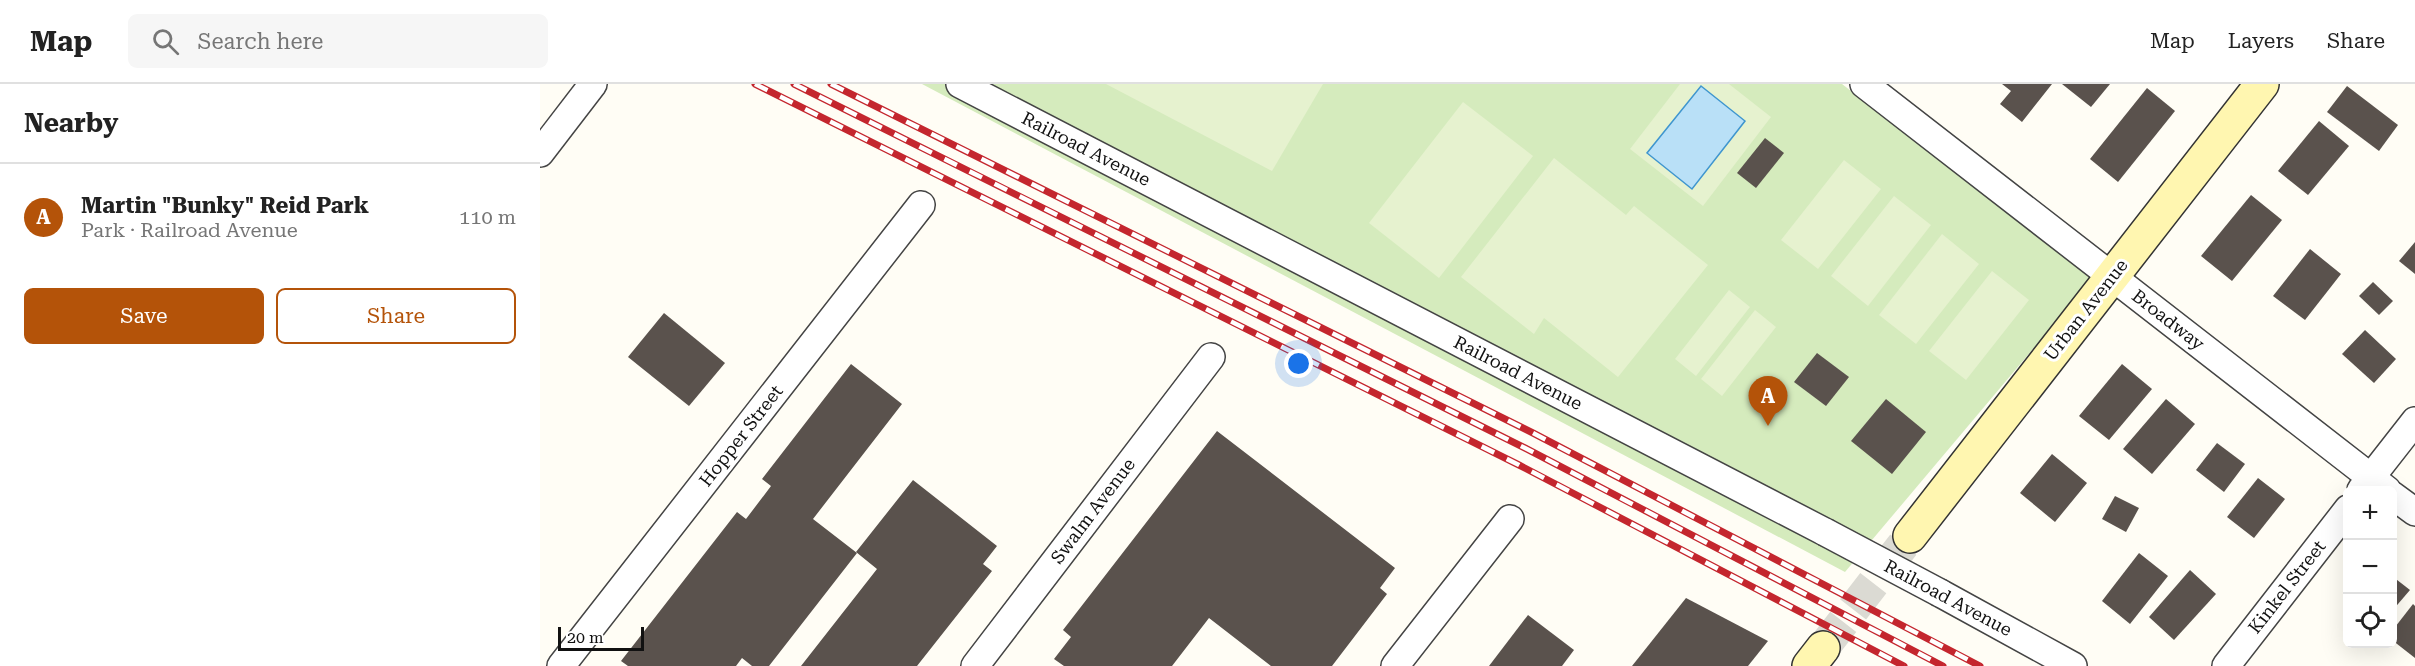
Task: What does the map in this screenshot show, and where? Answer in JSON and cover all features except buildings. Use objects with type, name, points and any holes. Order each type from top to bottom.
[{"type":"street","points":[[540,153],[593,84]]},
{"type":"street","name":"Railroad Avenue","points":[[960,84],[1825,532],[2073,666]]},
{"type":"street","name":"Broadway","points":[[1864,84],[2112,277],[2373,486]]},
{"type":"street","name":"Urban Avenue","points":[[1910,536],[2262,84]]},
{"type":"street","name":"Hopper Street","points":[[561,666],[921,206]]},
{"type":"street","name":"Swalm Avenue","points":[[975,666],[1211,357]]},
{"type":"street","points":[[2373,486],[2415,421]]},
{"type":"street","points":[[2397,499],[2415,512]]},
{"type":"street","name":"Kinkel Street","points":[[2226,666],[2343,514]]},
{"type":"street","points":[[1395,666],[1510,519]]},
{"type":"green space","points":[[922,84],[1842,84],[2092,279],[1845,572]]},
{"type":"green space","points":[[1106,84],[1323,84],[1272,171]]},
{"type":"green space","points":[[1680,84],[1729,84],[1771,117],[1703,206],[1630,149]]},
{"type":"green space","points":[[1463,102],[1533,156],[1439,278],[1369,223]]},
{"type":"green space","points":[[1554,158],[1626,215],[1634,206],[1708,265],[1618,377],[1544,318],[1534,334],[1461,277]]},
{"type":"green space","points":[[1844,160],[1881,189],[1818,269],[1781,240]]},
{"type":"green space","points":[[1894,196],[1931,225],[1868,306],[1831,276]]},
{"type":"green space","points":[[1942,234],[1979,264],[1916,344],[1879,315]]},
{"type":"green space","points":[[1992,271],[2029,300],[1966,380],[1929,351]]},
{"type":"green space","points":[[1729,290],[1750,307],[1696,376],[1675,359]]},
{"type":"green space","points":[[1755,310],[1776,327],[1722,396],[1701,379]]},
{"type":"water","points":[[1701,86],[1745,121],[1692,189],[1647,153]]},
{"type":"tunnel","points":[[1823,648],[1910,536]]},
{"type":"railway","points":[[755,84],[1519,465],[1904,666]]},
{"type":"railway","points":[[794,84],[1525,448],[1943,666]]},
{"type":"railway","points":[[831,84],[1533,433],[1980,666]]},
{"type":"place","name":"Martin \"Bunky\" Reid Park","points":[[1768,426]]}]
